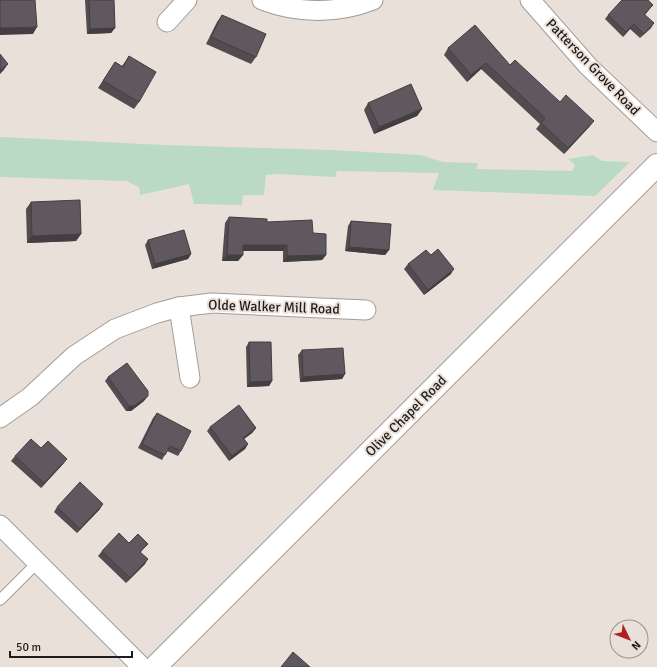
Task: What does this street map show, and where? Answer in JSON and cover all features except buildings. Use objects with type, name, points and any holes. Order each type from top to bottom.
[{"type":"main road","name":"Olive Chapel Road","points":[[155,667],[657,165]]},
{"type":"street","points":[[167,22],[187,0]]},
{"type":"street","points":[[262,0],[289,7],[316,10],[349,8],[373,0]]},
{"type":"street","name":"Patterson Grove Road","points":[[530,0],[588,66],[657,132]]},
{"type":"street","name":"Olde Walker Mill Road","points":[[0,418],[30,397],[74,356],[95,342],[115,330],[136,321],[179,307],[212,303],[366,310]]},
{"type":"street","points":[[179,307],[190,378]]},
{"type":"street","points":[[0,525],[142,667]]},
{"type":"lane","points":[[0,600],[38,562]]},
{"type":"green space","points":[[0,137],[421,155],[443,162],[478,163],[476,169],[572,171],[575,165],[568,159],[593,155],[602,161],[630,162],[595,196],[433,190],[439,173],[337,171],[335,177],[277,174],[266,175],[264,195],[243,195],[242,205],[194,204],[189,184],[140,195],[139,187],[126,181],[0,177]]}]
